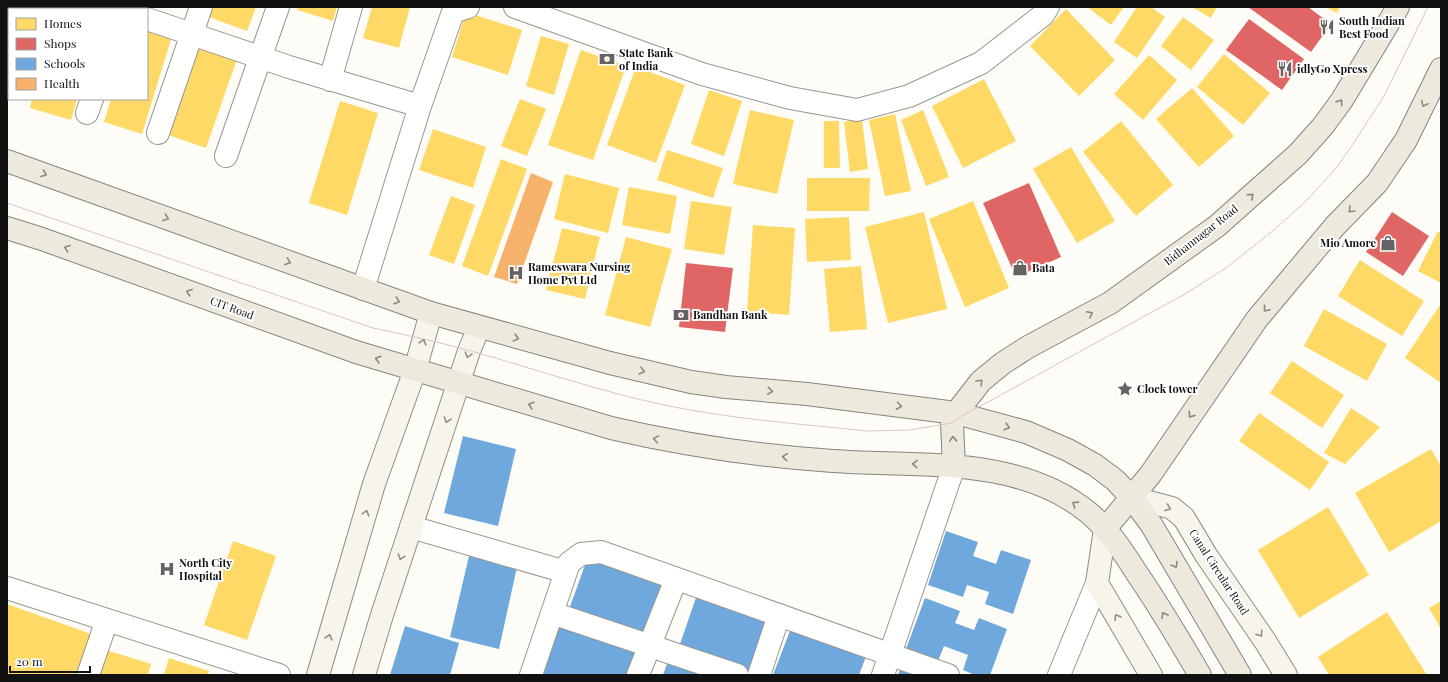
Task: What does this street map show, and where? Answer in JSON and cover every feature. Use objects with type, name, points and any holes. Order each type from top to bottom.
[{"type":"main road","name":"Bidhannagar Road","points":[[956,413],[981,381],[1003,363],[1067,325],[1110,303],[1217,226],[1298,154],[1323,126],[1342,100],[1398,7]]},
{"type":"main road","points":[[1151,675],[1097,582],[1105,529],[1150,475],[1257,319],[1335,226],[1377,183],[1406,140],[1441,69]]},
{"type":"main road","points":[[7,161],[431,313],[610,363],[691,382],[726,387],[807,394],[956,413],[1026,432],[1068,450],[1095,465],[1116,480],[1131,497],[1151,524],[1240,675]]},
{"type":"main road","name":"CIT Road","points":[[7,228],[57,244],[356,352],[611,428],[668,441],[757,454],[834,461],[954,466],[1021,478],[1051,489],[1089,513],[1105,529],[1126,555],[1200,675]]},
{"type":"main road","points":[[318,675],[374,484],[415,370],[431,313]]},
{"type":"main road","points":[[364,675],[410,527],[469,351],[479,327]]},
{"type":"main road","points":[[954,466],[952,423],[956,413]]},
{"type":"main road","name":"Canal Circular Road","points":[[1131,497],[1172,508],[1184,518],[1206,555],[1265,641],[1286,675]]},
{"type":"street","points":[[158,133],[201,7]]},
{"type":"street","points":[[226,156],[278,7]]},
{"type":"street","points":[[330,80],[351,7]]},
{"type":"street","points":[[362,289],[420,106],[453,12],[468,7]]},
{"type":"street","points":[[515,7],[702,74],[790,98],[857,110],[909,96],[981,63],[1043,15],[1048,7]]},
{"type":"street","points":[[148,19],[330,80],[420,106]]},
{"type":"street","points":[[883,675],[954,466]]},
{"type":"street","points":[[410,527],[566,572]]},
{"type":"street","points":[[531,675],[569,563],[580,554],[601,552],[948,675]]},
{"type":"street","points":[[638,675],[676,579]]},
{"type":"street","points":[[1059,675],[1097,582]]},
{"type":"street","points":[[7,588],[279,675]]},
{"type":"street","points":[[552,613],[737,675]]},
{"type":"street","points":[[759,675],[779,615]]},
{"type":"street","points":[[88,675],[107,620]]},
{"type":"building: Homes","points":[[7,7],[36,7],[8,8],[7,90]]},
{"type":"building: Homes","points":[[209,7],[256,7],[247,31],[206,16]]},
{"type":"building: Homes","points":[[298,7],[337,7],[333,21],[297,10]]},
{"type":"building: Homes","points":[[372,7],[410,7],[399,48],[363,38]]},
{"type":"building: Homes","points":[[1087,7],[1124,7],[1111,25]]},
{"type":"building: Homes","points":[[1137,7],[1151,7],[1165,17],[1137,58],[1114,42]]},
{"type":"building: Homes","points":[[1192,7],[1217,7],[1211,18]]},
{"type":"building: Homes","points":[[1326,7],[1340,7],[1337,13]]},
{"type":"building: Homes","points":[[1066,9],[1115,60],[1079,96],[1030,46]]},
{"type":"building: Homes","points":[[466,12],[522,30],[508,75],[452,57]]},
{"type":"building: Homes","points":[[1183,17],[1214,40],[1191,70],[1161,46]]},
{"type":"building: Homes","points":[[148,28],[172,36],[142,134],[104,122],[111,100],[148,100]]},
{"type":"building: Homes","points":[[541,36],[569,44],[554,95],[526,86]]},
{"type":"building: Homes","points":[[199,46],[237,59],[206,148],[168,135]]},
{"type":"building: Homes","points":[[581,50],[626,66],[593,160],[548,145]]},
{"type":"building: Homes","points":[[1224,54],[1270,93],[1243,125],[1197,87]]},
{"type":"building: Homes","points":[[1149,55],[1177,80],[1143,120],[1114,94]]},
{"type":"building: Homes","points":[[636,67],[685,85],[656,163],[607,145]]},
{"type":"building: Homes","points":[[984,79],[1016,141],[963,168],[932,106]]},
{"type":"building: Homes","points":[[1192,88],[1234,136],[1199,167],[1156,119]]},
{"type":"building: Homes","points":[[709,90],[742,101],[724,156],[691,144]]},
{"type":"building: Homes","points":[[520,99],[546,109],[527,156],[501,146]]},
{"type":"building: Homes","points":[[32,100],[77,100],[71,120],[30,108]]},
{"type":"building: Homes","points":[[340,101],[378,113],[347,215],[309,203]]},
{"type":"building: Homes","points":[[750,110],[794,120],[777,194],[733,184]]},
{"type":"building: Homes","points":[[923,110],[949,177],[926,186],[901,120]]},
{"type":"building: Homes","points":[[895,114],[911,191],[885,196],[869,120]]},
{"type":"building: Homes","points":[[862,119],[868,169],[850,172],[844,122]]},
{"type":"building: Homes","points":[[824,121],[839,121],[840,168],[824,168]]},
{"type":"building: Homes","points":[[1121,121],[1173,185],[1136,216],[1083,152]]},
{"type":"building: Homes","points":[[433,129],[486,147],[473,188],[419,170]]},
{"type":"building: Homes","points":[[1071,147],[1115,221],[1077,243],[1033,169]]},
{"type":"building: Homes","points":[[667,150],[723,168],[713,198],[657,180]]},
{"type":"building: Homes","points":[[501,159],[527,169],[488,276],[462,266]]},
{"type":"building: Homes","points":[[565,174],[619,188],[608,233],[554,219]]},
{"type":"building: Homes","points":[[807,178],[870,178],[869,211],[807,211]]},
{"type":"building: Homes","points":[[629,187],[677,196],[670,234],[622,225]]},
{"type":"building: Homes","points":[[451,196],[475,205],[454,264],[429,255]]},
{"type":"building: Homes","points":[[691,201],[732,207],[724,255],[684,249]]},
{"type":"building: Homes","points":[[973,201],[1009,288],[965,307],[929,219]]},
{"type":"building: Homes","points":[[924,212],[947,309],[888,323],[865,227]]},
{"type":"building: Homes","points":[[849,217],[851,260],[807,262],[805,219]]},
{"type":"building: Homes","points":[[753,225],[795,228],[789,315],[747,312]]},
{"type":"building: Homes","points":[[562,228],[600,237],[585,299],[546,290]]},
{"type":"building: Homes","points":[[1438,231],[1441,233],[1441,283],[1418,271]]},
{"type":"building: Homes","points":[[626,237],[672,249],[650,327],[605,315]]},
{"type":"building: Homes","points":[[1360,260],[1424,301],[1402,336],[1338,296]]},
{"type":"building: Homes","points":[[861,266],[867,329],[830,332],[824,269]]},
{"type":"building: Homes","points":[[1440,305],[1441,306],[1441,383],[1405,358]]},
{"type":"building: Homes","points":[[1324,309],[1387,344],[1367,381],[1304,346]]},
{"type":"building: Homes","points":[[1292,361],[1344,395],[1322,428],[1270,393]]},
{"type":"building: Homes","points":[[1351,408],[1380,427],[1345,464],[1324,453]]},
{"type":"building: Homes","points":[[1259,413],[1329,462],[1310,490],[1239,441]]},
{"type":"building: Homes","points":[[1431,449],[1441,466],[1441,521],[1389,552],[1355,493]]},
{"type":"building: Homes","points":[[1328,507],[1369,575],[1299,618],[1258,550]]},
{"type":"building: Homes","points":[[233,541],[276,556],[247,640],[204,625]]},
{"type":"building: Homes","points":[[1441,601],[1441,629],[1429,608]]},
{"type":"building: Homes","points":[[7,604],[94,635],[81,675],[7,675]]},
{"type":"building: Homes","points":[[1387,612],[1427,675],[1329,675],[1318,657]]},
{"type":"building: Homes","points":[[103,649],[151,664],[148,675],[95,675]]},
{"type":"building: Homes","points":[[169,658],[209,671],[208,675],[164,675]]},
{"type":"building: Shops","points":[[1248,7],[1308,7],[1331,24],[1311,52]]},
{"type":"building: Shops","points":[[1249,19],[1304,59],[1282,90],[1226,50]]},
{"type":"building: Shops","points":[[1029,183],[1061,257],[1016,277],[983,203]]},
{"type":"building: Shops","points":[[1392,212],[1429,236],[1403,276],[1366,252]]},
{"type":"building: Shops","points":[[686,263],[733,268],[725,332],[679,327]]},
{"type":"building: Schools","points":[[463,436],[516,449],[498,526],[444,513]]},
{"type":"building: Schools","points":[[946,531],[978,542],[973,556],[996,564],[1001,550],[1031,560],[1013,614],[985,604],[989,592],[967,585],[963,597],[928,585]]},
{"type":"building: Schools","points":[[589,554],[669,583],[646,644],[567,615]]},
{"type":"building: Schools","points":[[469,556],[517,567],[499,649],[450,637]]},
{"type":"building: Schools","points":[[699,589],[774,615],[754,673],[679,647]]},
{"type":"building: Schools","points":[[925,598],[960,611],[955,623],[974,630],[979,618],[1007,629],[990,675],[975,675],[963,670],[968,655],[944,646],[938,661],[906,649]]},
{"type":"building: Schools","points":[[560,621],[638,652],[629,675],[539,675]]},
{"type":"building: Schools","points":[[793,623],[868,651],[859,675],[773,675]]},
{"type":"building: Schools","points":[[405,626],[459,643],[450,675],[390,675]]},
{"type":"building: Schools","points":[[668,661],[707,675],[663,675]]},
{"type":"building: Schools","points":[[903,661],[934,675],[898,675]]},
{"type":"building: Health","points":[[531,173],[553,182],[517,284],[494,277]]},
{"type":"tram line","points":[[7,203],[373,328],[459,348],[591,387],[689,410],[766,421],[868,431],[909,430],[952,423],[963,415],[1185,294],[1226,268],[1275,229],[1308,199],[1337,167],[1355,141],[1384,96],[1428,7]]},
{"type":"place","name":"South Indian Best Food","points":[[1327,27]]},
{"type":"place","name":"State Bank of India","points":[[607,59]]},
{"type":"place","name":"idlyGo Xpress","points":[[1285,69]]},
{"type":"place","name":"Mio Amore","points":[[1388,243]]},
{"type":"place","name":"Bata","points":[[1020,268]]},
{"type":"place","name":"Rameswara Nursing Home Pvt Ltd","points":[[516,273]]},
{"type":"place","name":"Bandhan Bank","points":[[681,315]]},
{"type":"place","name":"Clock tower","points":[[1125,389]]},
{"type":"place","name":"North City Hospital","points":[[167,569]]}]
